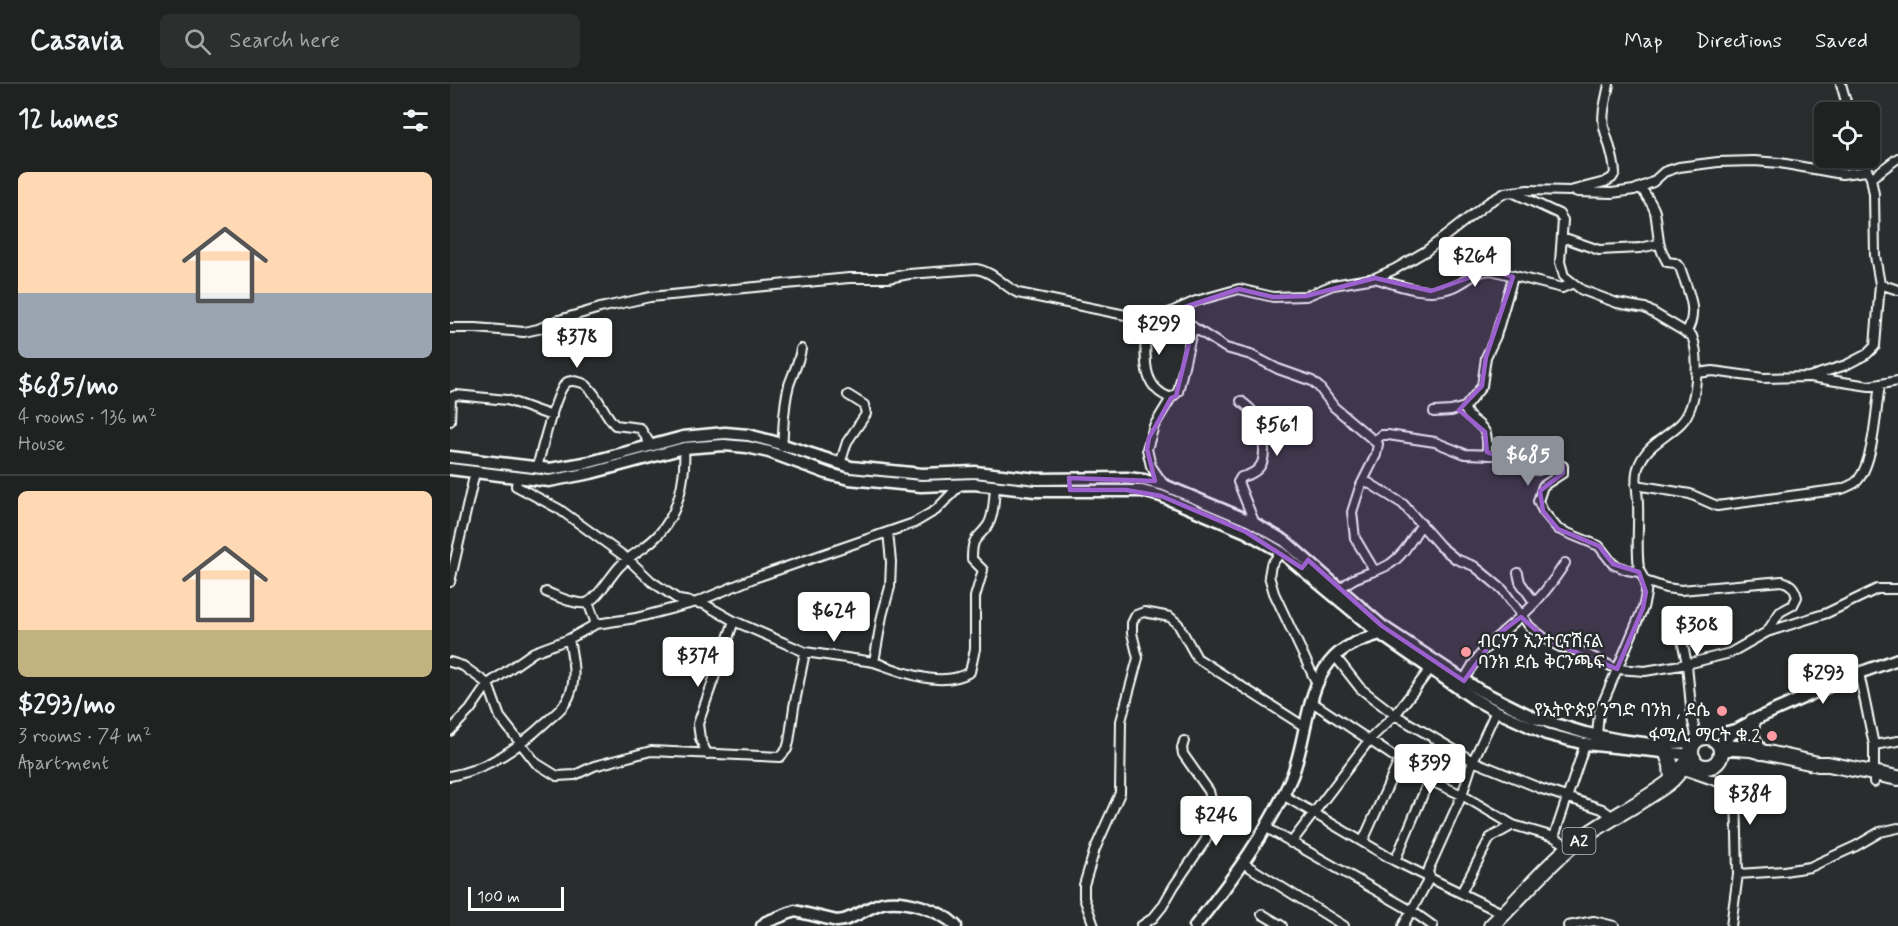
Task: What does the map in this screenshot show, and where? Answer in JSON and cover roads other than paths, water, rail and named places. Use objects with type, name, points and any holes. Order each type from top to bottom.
[{"type":"highway","points":[[1753,721],[1751,728],[1755,750]]},
{"type":"highway","points":[[1697,756],[1755,750],[1818,764],[1827,772],[1850,772],[1874,777],[1898,778]]},
{"type":"highway","name":"A2","points":[[1491,926],[1570,847],[1697,756],[1709,767],[1755,750]]},
{"type":"highway","points":[[1666,752],[1671,765],[1697,756],[1722,752],[1718,762]]},
{"type":"highway","points":[[1874,777],[1898,787]]},
{"type":"street","points":[[1570,191],[1605,182],[1615,173],[1613,153],[1603,125],[1609,84]]},
{"type":"street","points":[[1841,84],[1846,102]]},
{"type":"street","points":[[450,328],[524,332],[600,308],[650,297],[849,278],[888,278],[976,269],[984,270],[1018,293],[1149,319],[1162,316],[1196,301],[1239,290],[1273,297],[1306,296],[1333,285],[1375,278],[1426,251],[1488,202],[1505,193],[1528,190],[1612,193],[1641,187],[1653,182],[1664,172],[1679,167],[1718,162],[1780,163],[1842,174],[1869,174],[1898,158]]},
{"type":"street","points":[[1809,377],[1846,365],[1867,354],[1875,346],[1880,284],[1875,256],[1874,194],[1866,168]]},
{"type":"street","points":[[1641,187],[1654,209],[1658,244],[1667,262],[1675,263],[1680,267],[1694,309],[1693,322],[1686,333]]},
{"type":"street","points":[[1514,193],[1559,214],[1563,220],[1560,262],[1564,276],[1582,290],[1617,303],[1645,308],[1692,336],[1695,344],[1697,373],[1691,406],[1683,421],[1670,434],[1651,445],[1636,471],[1637,549],[1639,572],[1645,581],[1646,592],[1643,608],[1599,712],[1597,736]]},
{"type":"street","points":[[1562,237],[1599,250],[1640,248],[1658,244]]},
{"type":"street","points":[[1375,278],[1409,288],[1431,291],[1452,287],[1477,272],[1484,271],[1562,288],[1573,283]]},
{"type":"street","points":[[1434,412],[1465,407],[1482,386],[1486,357],[1496,336],[1513,277]]},
{"type":"street","points":[[1880,284],[1898,290]]},
{"type":"street","points":[[1176,310],[1193,327],[1226,348],[1251,355],[1278,369],[1312,381],[1334,407],[1378,444],[1376,455],[1354,501],[1352,512],[1355,538],[1374,570]]},
{"type":"street","points":[[1149,319],[1147,374],[1154,387],[1171,398]]},
{"type":"street","points":[[1164,485],[1151,466],[1147,449],[1154,426],[1171,398],[1177,394],[1193,327]]},
{"type":"street","points":[[780,456],[789,384],[798,365],[801,349]]},
{"type":"street","points":[[1697,373],[1713,371],[1763,378],[1809,377],[1869,386],[1898,381]]},
{"type":"street","points":[[537,468],[552,416],[562,388],[567,382],[572,381],[589,387],[612,423],[618,426],[640,428],[651,445]]},
{"type":"street","points":[[1636,485],[1690,494],[1717,506],[1842,489],[1852,485],[1860,476],[1868,459],[1880,384]]},
{"type":"street","points":[[450,421],[451,397],[456,395],[507,400],[552,416]]},
{"type":"street","points":[[840,464],[847,442],[866,414],[864,405],[848,395]]},
{"type":"street","points":[[1241,401],[1253,411],[1261,428],[1265,453],[1262,464],[1257,470],[1241,477],[1238,482],[1255,524]]},
{"type":"street","points":[[1465,407],[1465,412],[1485,432],[1487,455]]},
{"type":"street","points":[[450,457],[550,469],[568,467],[683,437],[724,434],[748,435],[851,467],[922,474],[975,472],[1036,479],[1127,478],[1164,485],[1255,524],[1285,541],[1305,564],[1380,634],[1474,699],[1546,734],[1585,744],[1628,750],[1697,756],[1753,721],[1859,673],[1898,659]]},
{"type":"street","points":[[1374,441],[1382,435],[1436,442],[1465,454],[1495,455],[1527,470],[1538,470],[1557,464],[1563,466],[1563,473],[1543,486],[1538,501],[1542,511],[1558,530],[1599,546],[1613,564],[1639,572]]},
{"type":"street","points":[[450,469],[549,481],[569,478],[684,448],[724,445],[747,447],[849,479],[921,486],[974,484],[1035,490],[1126,490],[1161,496],[1246,532],[1305,564]]},
{"type":"street","points":[[546,592],[579,603],[588,602],[628,559],[659,534],[675,508],[681,488],[685,460],[684,448]]},
{"type":"street","points":[[450,582],[475,472]]},
{"type":"street","points":[[517,477],[516,486],[522,491],[559,509],[628,559],[651,581],[679,600],[697,602],[716,609],[734,621],[805,652],[874,662],[918,677],[951,677],[970,672],[975,649],[975,597],[983,570],[972,559],[972,548],[975,538],[988,525],[995,486]]},
{"type":"street","points":[[1070,478],[1070,490]]},
{"type":"street","points":[[1364,480],[1403,504],[1440,546],[1456,559],[1474,566],[1503,590],[1530,627],[1547,640],[1560,647],[1580,651],[1617,669],[1645,671],[1703,661],[1730,653],[1767,632],[1827,613],[1877,589],[1898,589]]},
{"type":"street","points":[[450,731],[470,710],[488,684],[534,652],[569,639],[596,624],[636,618],[697,602],[754,578],[914,523],[936,510],[958,486]]},
{"type":"street","points":[[1338,593],[1348,581],[1385,567],[1399,557],[1422,524]]},
{"type":"street","points":[[874,662],[890,586],[891,562],[888,532]]},
{"type":"street","points":[[1281,552],[1270,566],[1269,576],[1274,593],[1317,684]]},
{"type":"street","points":[[1464,681],[1470,667],[1496,636],[1521,616],[1565,563]]},
{"type":"street","points":[[1518,573],[1520,582],[1534,602]]},
{"type":"street","points":[[1645,581],[1681,590],[1782,581],[1788,583],[1795,588],[1797,597],[1793,605],[1780,612],[1767,632]]},
{"type":"street","points":[[1338,593],[1382,626],[1464,681],[1535,718],[1597,736],[1651,744],[1697,756],[1734,789],[1737,808],[1738,874],[1731,926]]},
{"type":"street","points":[[588,602],[596,624]]},
{"type":"street","points":[[1094,926],[1088,913],[1084,885],[1095,849],[1120,793],[1121,721],[1137,658],[1132,633],[1132,623],[1136,615],[1144,612],[1170,617],[1178,624],[1197,658],[1305,727]]},
{"type":"street","points":[[707,754],[700,738],[698,724],[734,621]]},
{"type":"street","points":[[1678,621],[1687,664],[1697,756]]},
{"type":"street","points":[[1196,926],[1243,863],[1283,795],[1301,751],[1317,684],[1327,664],[1342,649],[1380,634]]},
{"type":"street","points":[[450,776],[480,768],[522,744],[561,709],[568,700],[573,684],[569,639]]},
{"type":"street","points":[[450,663],[463,666],[488,684],[501,717],[536,763],[557,776],[575,775],[594,766],[651,751],[774,758],[784,754],[789,742],[805,652]]},
{"type":"street","points":[[1335,656],[1360,688],[1395,715],[1473,761],[1602,809],[1613,817]]},
{"type":"street","points":[[1291,843],[1370,740],[1395,715],[1431,668]]},
{"type":"street","points":[[1859,673],[1874,745],[1874,777]]},
{"type":"street","points":[[1312,702],[1429,780],[1462,795],[1514,825],[1554,837],[1570,847]]},
{"type":"street","points":[[1403,926],[1430,877],[1428,872],[1430,866],[1496,711]]},
{"type":"street","points":[[1141,926],[1153,918],[1162,907],[1205,842],[1211,827],[1214,814],[1212,797],[1183,754],[1184,741]]},
{"type":"street","points":[[1874,745],[1898,741]]},
{"type":"street","points":[[1554,837],[1585,744]]},
{"type":"street","points":[[1364,841],[1399,761]]},
{"type":"street","points":[[1395,861],[1429,780]]},
{"type":"street","points":[[1283,795],[1395,861],[1504,914]]},
{"type":"street","points":[[1461,893],[1490,838],[1514,825]]},
{"type":"street","points":[[1265,827],[1412,911],[1433,926]]},
{"type":"street","points":[[1738,874],[1809,867],[1856,846],[1880,832],[1898,828]]},
{"type":"street","points":[[1243,863],[1344,926]]},
{"type":"street","points":[[762,926],[766,921],[795,911],[837,921],[843,920],[884,902],[935,910],[956,926]]},
{"type":"street","points":[[1262,914],[1282,926]]},
{"type":"street","points":[[1568,926],[1594,921],[1614,926]]},
{"type":"place","name":"ብርሃን ኢንተርናሽናል ባንክ ደሴ ቅርንጫፍ","points":[[1466,652]]},
{"type":"place","name":"የኢትዮጵያ ንግድ ባንክ , ደሴ","points":[[1722,711]]},
{"type":"place","name":"ፋሚሊ ማርት ቁ.2","points":[[1772,736]]}]
